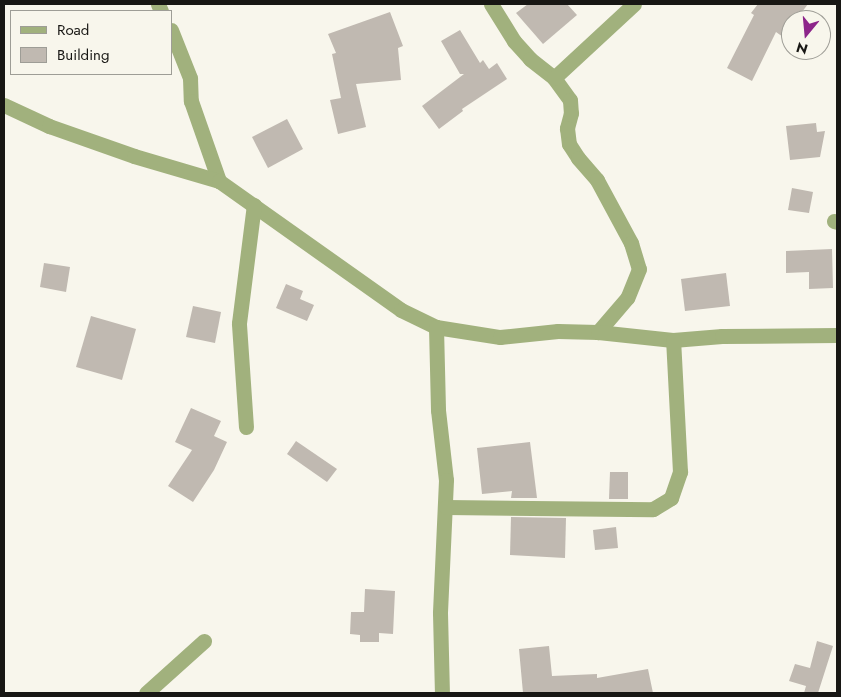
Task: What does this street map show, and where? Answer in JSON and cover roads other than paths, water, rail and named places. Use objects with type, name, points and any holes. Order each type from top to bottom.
[{"type":"street","points":[[491,4],[514,41],[530,59],[554,78],[570,100],[571,113],[567,128],[569,144],[597,180],[631,243],[639,269],[627,298],[598,332]]},
{"type":"street","points":[[554,78],[634,4]]},
{"type":"street","points":[[172,33],[190,78],[191,101],[219,181]]},
{"type":"street","points":[[4,105],[49,126],[134,156],[219,181],[401,310],[436,327],[500,337],[558,331],[598,332],[673,340],[722,336],[837,336]]},
{"type":"street","points":[[246,426],[239,323],[254,205]]},
{"type":"street","points":[[436,327],[438,410],[446,480],[440,612],[442,693]]},
{"type":"street","points":[[446,507],[653,509],[671,498],[680,472],[673,340]]},
{"type":"street","points":[[146,693],[204,641]]}]
